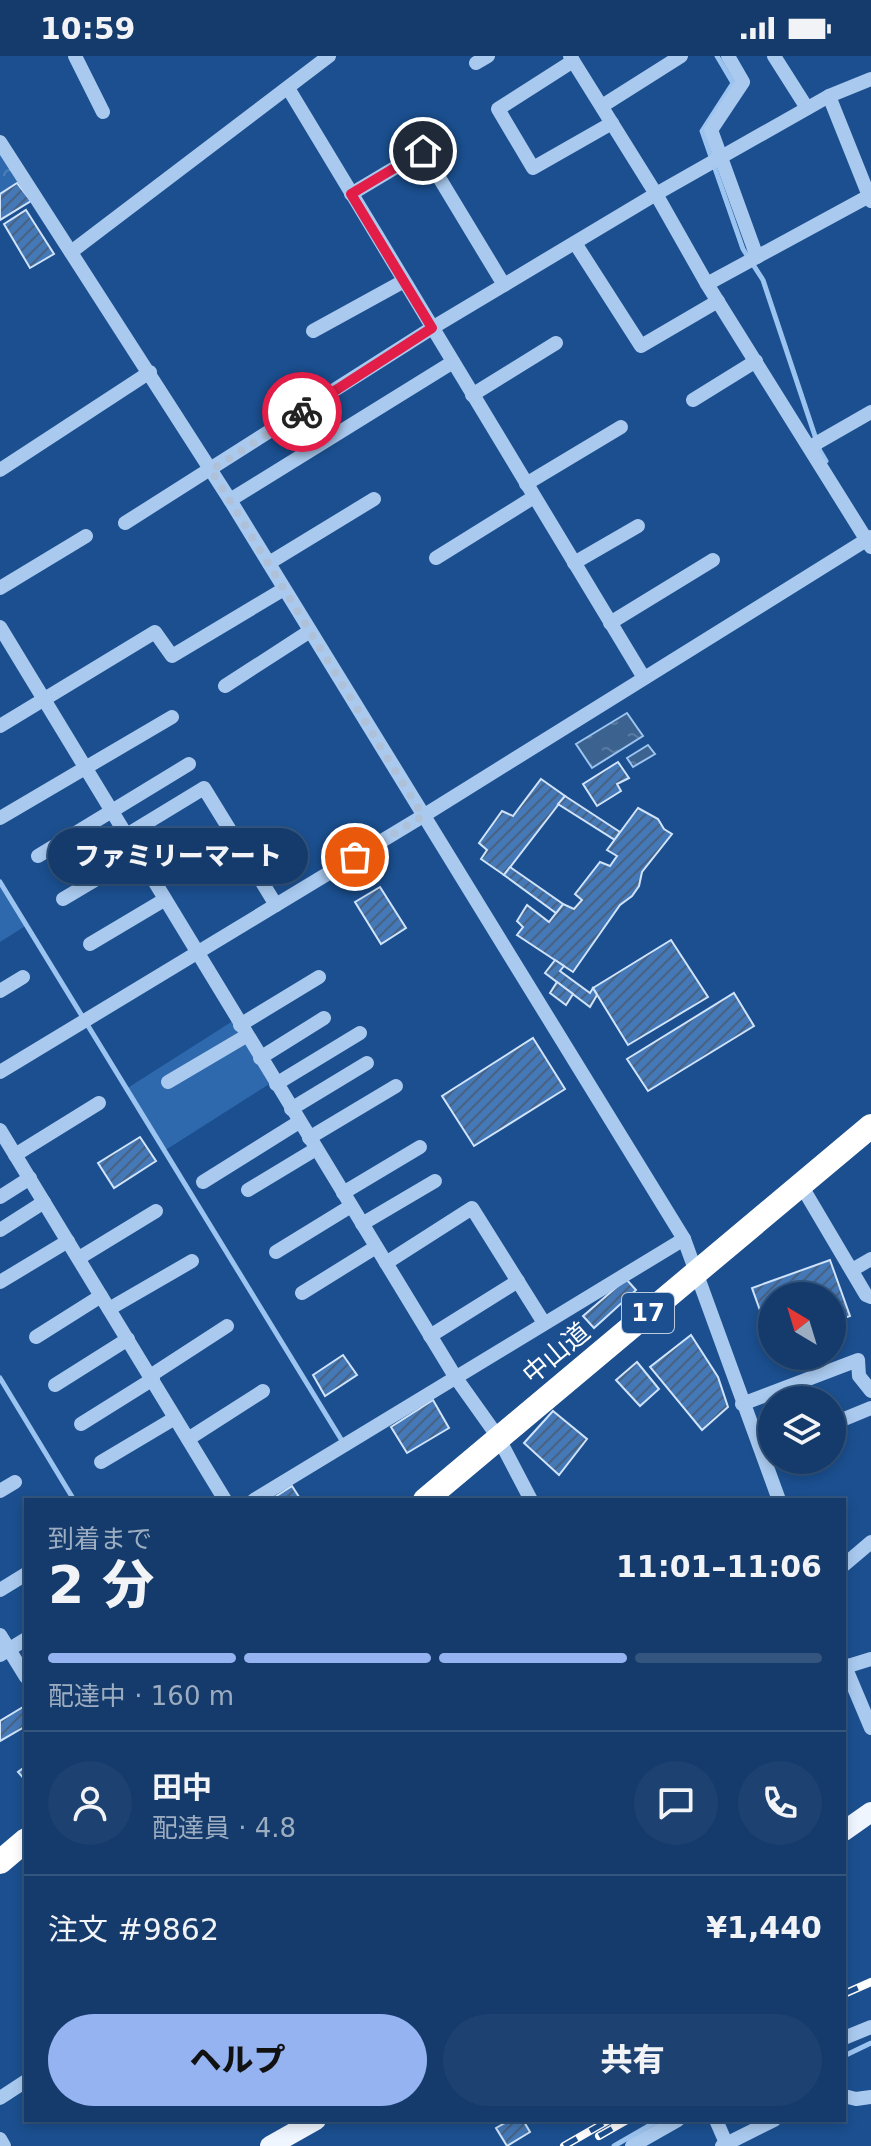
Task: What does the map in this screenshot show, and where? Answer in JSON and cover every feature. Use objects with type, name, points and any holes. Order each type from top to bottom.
[{"type":"highway","name":"中山道","points":[[427,1498],[871,1126]]},
{"type":"highway","points":[[0,1862],[24,1842]]},
{"type":"main road","points":[[846,1830],[871,1812]]},
{"type":"main road","points":[[270,2146],[312,2122]]},
{"type":"street","points":[[75,56],[103,112]]},
{"type":"street","points":[[71,252],[329,56]]},
{"type":"street","points":[[602,106],[681,56]]},
{"type":"street","points":[[728,56],[743,82],[711,130],[757,257]]},
{"type":"street","points":[[774,56],[807,108]]},
{"type":"street","points":[[0,1072],[869,541],[707,284],[656,194],[602,106],[571,59],[498,109],[533,168],[612,123]]},
{"type":"street","points":[[125,523],[432,328],[656,194],[829,96],[871,79]]},
{"type":"street","points":[[288,88],[644,678]]},
{"type":"street","points":[[707,284],[870,197],[829,96]]},
{"type":"street","points":[[0,142],[230,500],[684,1239],[742,1404],[758,1435]]},
{"type":"street","points":[[351,194],[423,151],[504,285]]},
{"type":"street","points":[[575,243],[641,346],[718,301]]},
{"type":"street","points":[[313,331],[404,281]]},
{"type":"street","points":[[472,395],[556,343]]},
{"type":"street","points":[[693,400],[756,361]]},
{"type":"street","points":[[230,500],[453,362]]},
{"type":"street","points":[[0,470],[150,372]]},
{"type":"street","points":[[810,447],[871,412]]},
{"type":"street","points":[[436,558],[621,427]]},
{"type":"street","points":[[269,563],[374,499]]},
{"type":"street","points":[[574,563],[638,526]]},
{"type":"street","points":[[0,588],[86,536]]},
{"type":"street","points":[[610,623],[713,560]]},
{"type":"street","points":[[0,726],[155,632],[172,656],[284,589]]},
{"type":"street","points":[[0,627],[430,1336],[498,1437],[530,1498]]},
{"type":"street","points":[[225,686],[310,631]]},
{"type":"street","points":[[0,818],[172,717]]},
{"type":"street","points":[[38,856],[189,764]]},
{"type":"street","points":[[125,836],[204,788],[276,905]]},
{"type":"street","points":[[63,899],[137,855]]},
{"type":"street","points":[[90,944],[164,900]]},
{"type":"street","points":[[0,991],[23,977]]},
{"type":"street","points":[[168,1082],[319,977]]},
{"type":"street","points":[[260,1058],[324,1018]]},
{"type":"street","points":[[276,1084],[360,1033]]},
{"type":"street","points":[[203,1182],[367,1063]]},
{"type":"street","points":[[248,1190],[396,1086]]},
{"type":"street","points":[[15,1155],[99,1103]]},
{"type":"street","points":[[0,1130],[224,1498]]},
{"type":"street","points":[[276,1252],[420,1147]]},
{"type":"street","points":[[0,1197],[30,1178]]},
{"type":"street","points":[[362,1224],[435,1181]]},
{"type":"street","points":[[801,1185],[866,1295],[871,1297]]},
{"type":"street","points":[[0,1230],[44,1202]]},
{"type":"street","points":[[386,1263],[472,1208],[544,1323]]},
{"type":"street","points":[[79,1258],[156,1211]]},
{"type":"street","points":[[257,1498],[684,1239]]},
{"type":"street","points":[[0,1282],[68,1241]]},
{"type":"street","points":[[302,1293],[376,1247]]},
{"type":"street","points":[[852,1270],[871,1259]]},
{"type":"street","points":[[109,1309],[192,1261]]},
{"type":"street","points":[[430,1336],[518,1281]]},
{"type":"street","points":[[36,1337],[101,1296]]},
{"type":"street","points":[[81,1424],[227,1326]]},
{"type":"street","points":[[55,1385],[128,1339]]},
{"type":"street","points":[[742,1404],[858,1360],[859,1376],[871,1391]]},
{"type":"street","points":[[188,1439],[263,1391]]},
{"type":"street","points":[[846,1418],[871,1408]]},
{"type":"street","points":[[101,1462],[175,1418]]},
{"type":"street","points":[[772,1474],[778,1498]]},
{"type":"street","points":[[0,1491],[15,1482]]},
{"type":"street","points":[[846,1563],[871,1542]]},
{"type":"street","points":[[0,1590],[24,1575]]},
{"type":"street","points":[[0,1635],[4,1653],[24,1675]]},
{"type":"street","points":[[4,1653],[24,1640]]},
{"type":"street","points":[[846,1665],[871,1659]]},
{"type":"street","points":[[846,1667],[871,1728]]},
{"type":"street","points":[[846,2037],[871,2027]]},
{"type":"street","points":[[0,2098],[24,2082]]},
{"type":"street","points":[[846,2096],[871,2097]]},
{"type":"street","points":[[632,2146],[674,2122]]},
{"type":"street","points":[[717,2122],[723,2145],[770,2122]]},
{"type":"street","points":[[0,2139],[4,2146]]},
{"type":"green space","points":[[0,142],[36,198],[0,220]]},
{"type":"green space","points":[[0,887],[27,925],[0,942]]},
{"type":"green space","points":[[236,1019],[274,1081],[164,1151],[126,1089]]},
{"type":"water","points":[[627,713],[643,736],[592,768],[576,744]]},
{"type":"water","points":[[648,745],[655,754],[633,767],[627,758]]},
{"type":"building","points":[[17,183],[31,201],[0,220],[0,194]]},
{"type":"building","points":[[26,210],[54,254],[30,268],[4,224]]},
{"type":"building","points":[[618,762],[629,778],[617,784],[621,791],[597,806],[583,784]]},
{"type":"building","points":[[541,779],[565,796],[504,875],[481,859],[487,850],[479,843],[502,811],[513,816]]},
{"type":"building","points":[[565,796],[620,832],[615,840],[558,804]]},
{"type":"building","points":[[638,808],[658,819],[664,829],[672,834],[642,872],[639,886],[632,896],[620,905],[573,972],[517,935],[523,927],[517,921],[527,905],[549,922],[563,904],[574,909],[582,900],[575,894],[600,862],[610,866],[617,856],[607,850]]},
{"type":"building","points":[[510,867],[563,904],[556,913],[504,875]]},
{"type":"building","points":[[380,887],[406,928],[381,944],[355,902]]},
{"type":"building","points":[[671,940],[708,997],[628,1045],[593,988]]},
{"type":"building","points":[[555,960],[564,966],[560,971],[590,993],[593,988],[597,995],[590,1007],[545,973]]},
{"type":"building","points":[[557,982],[573,994],[566,1005],[550,993]]},
{"type":"building","points":[[734,993],[754,1026],[648,1091],[627,1059]]},
{"type":"building","points":[[533,1038],[565,1089],[474,1146],[442,1096]]},
{"type":"building","points":[[140,1137],[156,1161],[114,1188],[98,1163]]},
{"type":"building","points":[[830,1260],[838,1282],[769,1282]]},
{"type":"building","points":[[626,1279],[636,1290],[594,1328],[583,1316]]},
{"type":"building","points":[[758,1286],[758,1305],[752,1288]]},
{"type":"building","points":[[691,1335],[718,1377],[728,1407],[702,1430],[650,1367]]},
{"type":"building","points":[[343,1355],[357,1375],[325,1396],[313,1375]]},
{"type":"building","points":[[637,1362],[659,1389],[640,1406],[616,1380]]},
{"type":"building","points":[[433,1400],[449,1428],[407,1453],[391,1427]]},
{"type":"building","points":[[553,1411],[587,1439],[559,1475],[524,1443]]},
{"type":"building","points":[[292,1486],[300,1498],[276,1498]]},
{"type":"building","points":[[24,1708],[24,1727],[0,1741],[0,1721]]},
{"type":"building","points":[[506,2122],[524,2122],[530,2132],[507,2146],[496,2128]]},
{"type":"waterway","points":[[717,56],[733,83],[702,131],[743,249],[763,280],[826,461]]},
{"type":"waterway","points":[[0,882],[344,1444]]},
{"type":"waterway","points":[[0,1378],[73,1498]]},
{"type":"waterway","points":[[846,2055],[871,2043]]},
{"type":"waterway","points":[[614,2146],[656,2122]]},
{"type":"railway","points":[[846,1993],[871,1982]]},
{"type":"railway","points":[[564,2146],[606,2122]]},
{"type":"railway","points":[[599,2136],[624,2122]]},
{"type":"way so far","points":[[302,412],[211,470],[423,816],[355,857]]},
{"type":"place","name":"ファミリーマート","points":[[355,857]]},
{"type":"route","points":[[302,412],[432,328],[351,194],[423,151]]}]
